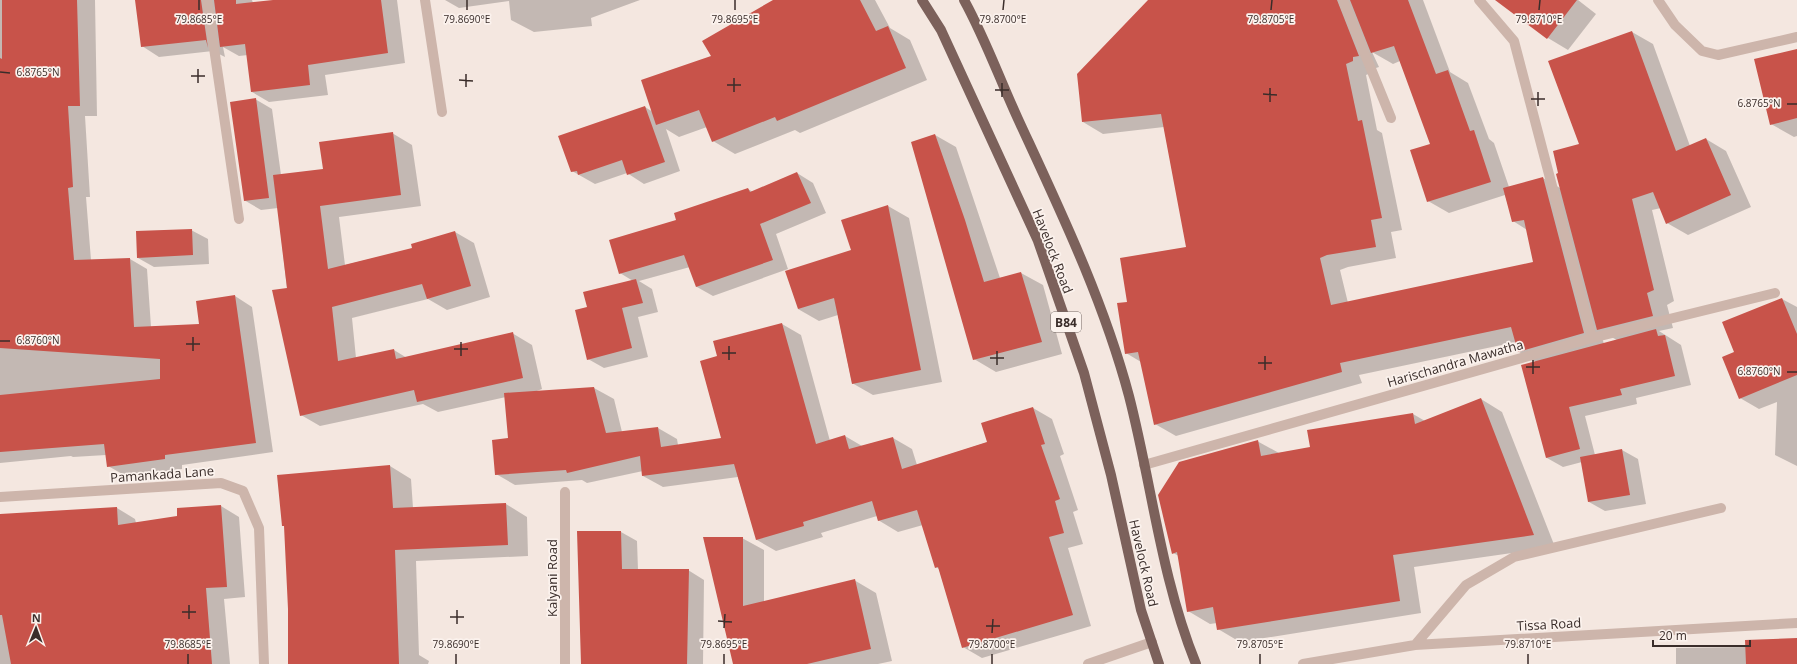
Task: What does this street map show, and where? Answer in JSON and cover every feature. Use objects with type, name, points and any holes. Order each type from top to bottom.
[{"type":"main road","name":"Havelock Road","points":[[922,0],[941,30],[1038,241],[1084,374],[1111,475],[1141,610],[1159,664]]},
{"type":"main road","name":"Havelock Road","points":[[964,0],[1053,191],[1095,292],[1128,396],[1158,533],[1182,626],[1196,664]]},
{"type":"street","points":[[207,0],[240,219]]},
{"type":"street","points":[[425,0],[442,112]]},
{"type":"street","points":[[1343,0],[1391,118]]},
{"type":"street","points":[[1479,0],[1514,41],[1592,338]]},
{"type":"street","points":[[1658,0],[1675,25],[1702,51],[1718,55],[1797,37]]},
{"type":"street","name":"Harischandra Mawatha","points":[[1144,465],[1592,338],[1775,293]]},
{"type":"street","name":"Pamankada Lane","points":[[0,497],[222,483],[243,491],[259,528],[264,664]]},
{"type":"street","name":"Kalyani Road","points":[[565,664],[566,492]]},
{"type":"street","points":[[1415,645],[1466,585],[1514,557],[1721,508]]},
{"type":"street","name":"Tissa Road","points":[[1304,664],[1415,645],[1797,623]]},
{"type":"street","points":[[1088,664],[1152,642]]},
{"type":"building","points":[[2,0],[77,0],[80,106],[68,106],[73,187],[68,188],[74,260],[130,258],[134,327],[199,324],[196,301],[235,295],[256,443],[165,455],[165,459],[107,467],[104,444],[0,452],[0,395],[160,379],[160,359],[0,348],[0,58],[2,59]]},
{"type":"building","points":[[135,0],[201,0],[208,48],[206,40],[141,47]]},
{"type":"building","points":[[214,0],[236,0],[236,4],[273,0],[381,0],[388,53],[308,65],[310,85],[251,92],[245,44],[220,47]]},
{"type":"building","points":[[773,0],[860,0],[876,31],[888,26],[906,68],[777,121],[775,117],[712,142],[699,110],[656,125],[641,80],[711,56],[702,41]]},
{"type":"building","points":[[1148,0],[1337,0],[1359,56],[1353,57],[1353,61],[1346,64],[1358,121],[1362,120],[1382,218],[1371,220],[1376,247],[1327,255],[1320,258],[1331,305],[1533,262],[1524,220],[1512,222],[1503,188],[1543,177],[1584,333],[1518,352],[1511,327],[1340,363],[1342,372],[1154,425],[1138,352],[1125,354],[1117,303],[1127,302],[1120,258],[1186,247],[1161,114],[1082,122],[1077,74]]},
{"type":"building","points":[[1350,0],[1408,0],[1436,74],[1448,70],[1470,131],[1474,130],[1491,182],[1427,202],[1410,150],[1430,144],[1394,46],[1371,53]]},
{"type":"building","points":[[1495,0],[1577,0],[1547,39]]},
{"type":"building","points":[[1632,31],[1676,151],[1706,138],[1731,195],[1666,224],[1653,192],[1632,199],[1654,290],[1647,293],[1653,316],[1597,330],[1556,174],[1558,173],[1553,151],[1579,144],[1548,61]]},
{"type":"building","points":[[1797,49],[1797,118],[1770,125],[1754,59]]},
{"type":"building","points":[[256,98],[269,198],[244,201],[230,102]]},
{"type":"building","points":[[645,106],[665,162],[627,175],[622,160],[578,175],[577,171],[571,172],[558,136]]},
{"type":"building","points":[[393,132],[401,195],[320,206],[328,269],[412,248],[411,244],[455,231],[471,286],[427,299],[422,284],[332,307],[338,361],[394,349],[396,359],[513,332],[523,378],[417,402],[414,390],[300,416],[272,290],[287,288],[273,175],[323,169],[319,142]]},
{"type":"building","points":[[935,134],[965,220],[984,282],[1021,272],[1042,342],[973,360],[911,142]]},
{"type":"building","points":[[797,172],[811,203],[760,224],[773,260],[696,287],[684,255],[619,274],[609,240],[676,220],[674,213],[748,188],[750,192]]},
{"type":"building","points":[[888,205],[921,370],[852,384],[834,298],[798,309],[785,271],[851,250],[841,220]]},
{"type":"building","points":[[192,229],[193,255],[137,258],[136,231]]},
{"type":"building","points":[[636,279],[643,303],[622,308],[632,348],[587,360],[575,310],[587,307],[583,292]]},
{"type":"building","points":[[1782,298],[1797,334],[1797,375],[1739,399],[1722,357],[1734,352],[1722,322]]},
{"type":"building","points":[[782,323],[816,444],[845,435],[849,449],[893,437],[902,469],[987,442],[981,423],[1033,407],[1045,444],[1041,445],[1060,499],[1055,501],[1064,533],[1049,537],[1073,615],[962,648],[938,567],[935,568],[917,510],[878,521],[872,501],[803,522],[804,526],[756,540],[734,464],[642,476],[640,456],[567,473],[566,470],[495,475],[492,440],[508,438],[504,393],[594,387],[606,433],[658,427],[661,447],[721,438],[700,361],[717,356],[713,341]]},
{"type":"building","points":[[1656,329],[1658,336],[1665,335],[1675,376],[1620,389],[1622,395],[1569,407],[1580,449],[1546,458],[1521,365]]},
{"type":"building","points":[[1481,398],[1534,535],[1393,555],[1400,601],[1217,630],[1213,607],[1187,612],[1177,552],[1172,554],[1158,495],[1179,462],[1258,440],[1261,456],[1310,447],[1307,430],[1413,413],[1415,424]]},
{"type":"building","points":[[1622,449],[1630,495],[1588,502],[1580,457]]},
{"type":"building","points":[[390,465],[393,508],[506,503],[508,545],[395,550],[399,664],[288,664],[288,609],[284,526],[282,526],[277,475]]},
{"type":"building","points":[[221,505],[227,587],[206,588],[212,664],[11,664],[2,615],[0,615],[0,514],[117,507],[118,525],[177,516],[177,508]]},
{"type":"building","points":[[577,531],[621,531],[622,569],[689,569],[687,664],[581,664]]},
{"type":"building","points":[[703,537],[743,537],[743,606],[855,579],[871,649],[807,664],[733,664]]},
{"type":"building","points":[[1797,638],[1797,664],[1746,664],[1745,640]]}]
